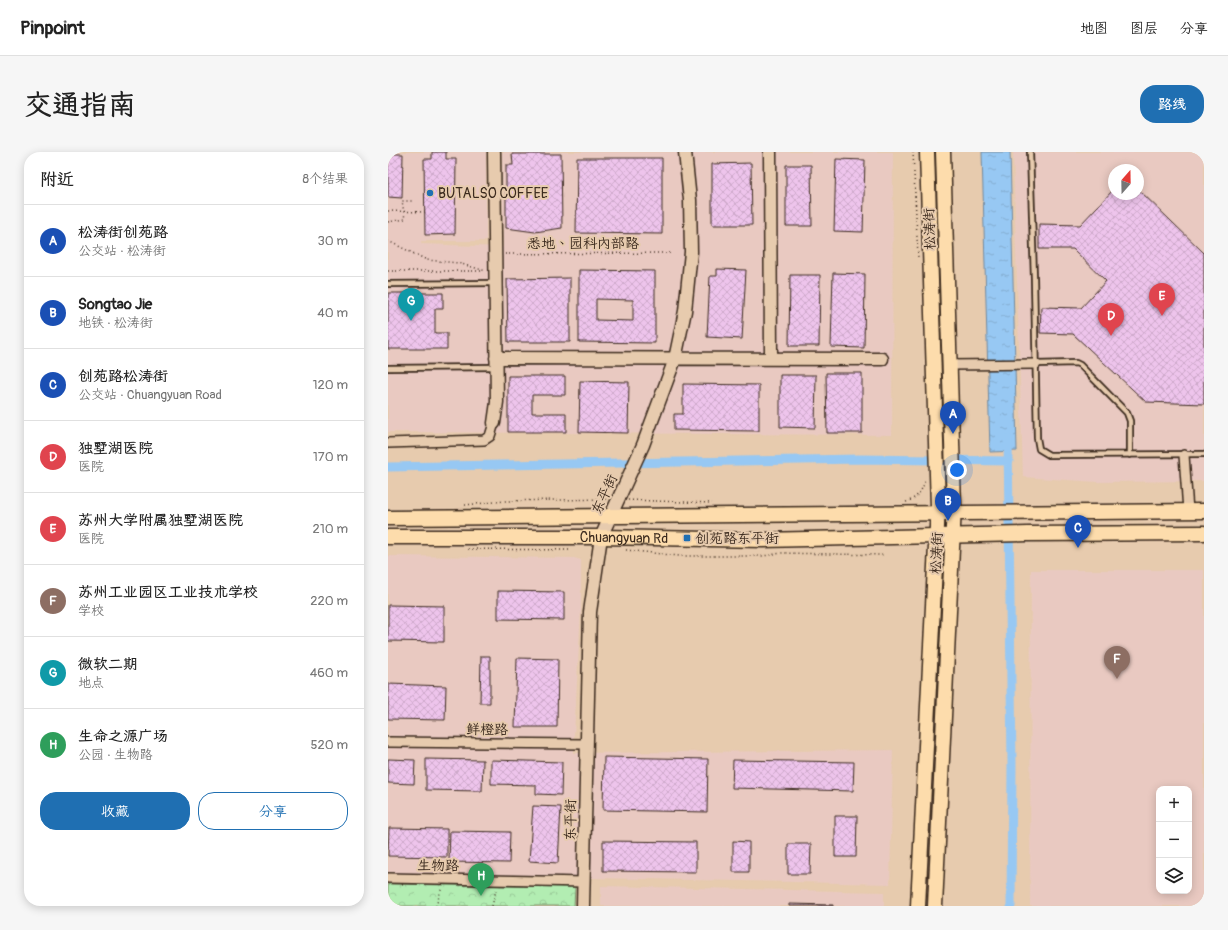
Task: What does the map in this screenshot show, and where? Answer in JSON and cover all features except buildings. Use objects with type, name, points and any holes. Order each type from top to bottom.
[{"type":"main road","name":"松涛街","points":[[918,906],[938,515],[932,477],[936,451],[926,152]]},
{"type":"main road","name":"松涛街","points":[[935,906],[954,515],[954,478],[942,152]]},
{"type":"main road","name":"Chuangyuan Rd","points":[[388,518],[610,518],[1204,511]]},
{"type":"main road","name":"Chuangyuan Rd","points":[[388,537],[601,537],[763,540],[1028,534],[1204,533]]},
{"type":"street","points":[[388,443],[484,440],[490,436],[494,424],[497,402],[494,152]]},
{"type":"street","name":"东平街","points":[[583,906],[590,612],[601,537],[643,445],[675,359],[686,311],[691,252],[690,200],[684,152]]},
{"type":"street","points":[[770,152],[771,359]]},
{"type":"street","points":[[496,363],[675,359],[882,359]]},
{"type":"street","points":[[950,365],[1036,364]]},
{"type":"street","points":[[1184,455],[1188,511]]},
{"type":"street","name":"鲜橙路","points":[[388,742],[586,744]]},
{"type":"street","name":"生物路","points":[[388,878],[584,882]]},
{"type":"lane","points":[[1030,152],[1037,438],[1039,449],[1049,455],[1204,454]]},
{"type":"lane","points":[[388,284],[495,283]]},
{"type":"lane","points":[[388,368],[496,363]]},
{"type":"lane","points":[[1036,364],[1076,363],[1080,365],[1128,413],[1130,421],[1130,455]]},
{"type":"path","points":[[913,152],[919,261]]},
{"type":"path","points":[[388,222],[405,218],[402,201],[413,202]]},
{"type":"path","points":[[388,212],[425,212]]},
{"type":"path","points":[[388,241],[427,260],[458,263],[486,271],[388,271]]},
{"type":"path","name":"悉地、园科内部路","points":[[495,254],[670,253]]},
{"type":"path","points":[[904,503],[914,499],[932,477]]},
{"type":"path","points":[[461,506],[505,501],[618,499],[716,503]]},
{"type":"path","points":[[465,549],[572,550]]},
{"type":"path","points":[[626,550],[679,556],[763,556],[782,553],[883,555]]},
{"type":"path","points":[[436,906],[444,881]]},
{"type":"path","points":[[492,906],[496,890]]},
{"type":"shaded area","points":[[388,152],[486,152],[486,241],[421,241],[421,244],[503,247],[502,152],[893,152],[892,435],[388,432]]},
{"type":"shaded area","points":[[1013,152],[1204,152],[1204,481],[1098,482],[1023,477]]},
{"type":"shaded area","points":[[388,556],[574,558],[581,560],[581,610],[573,753],[893,750],[890,884],[388,874]]},
{"type":"shaded area","points":[[1031,570],[1204,570],[1204,906],[1030,906]]},
{"type":"shaded area","points":[[601,886],[884,892],[884,906],[601,906]]},
{"type":"green space","points":[[388,884],[575,887],[574,906],[388,906]]},
{"type":"water","points":[[982,152],[1010,152],[1017,451],[990,452]]},
{"type":"waterway","points":[[1008,439],[1012,764],[1011,906]]},
{"type":"waterway","points":[[388,467],[861,459],[1009,461]]},
{"type":"place","name":"BUTALSO COFFEE","points":[[430,193]]},
{"type":"place","name":"苏州大学附属独墅湖医院","points":[[1162,316]]},
{"type":"place","name":"微软二期","points":[[411,321]]},
{"type":"place","name":"独墅湖医院","points":[[1111,336]]},
{"type":"place","name":"松涛街创苑路","points":[[953,434]]},
{"type":"place","name":"Songtao Jie","points":[[948,521]]},
{"type":"place","name":"创苑路东平街","points":[[687,538]]},
{"type":"place","name":"创苑路松涛街","points":[[1078,548]]},
{"type":"place","name":"苏州工业园区工业技术学校","points":[[1117,679]]},
{"type":"place","name":"生命之源广场","points":[[481,896]]}]
